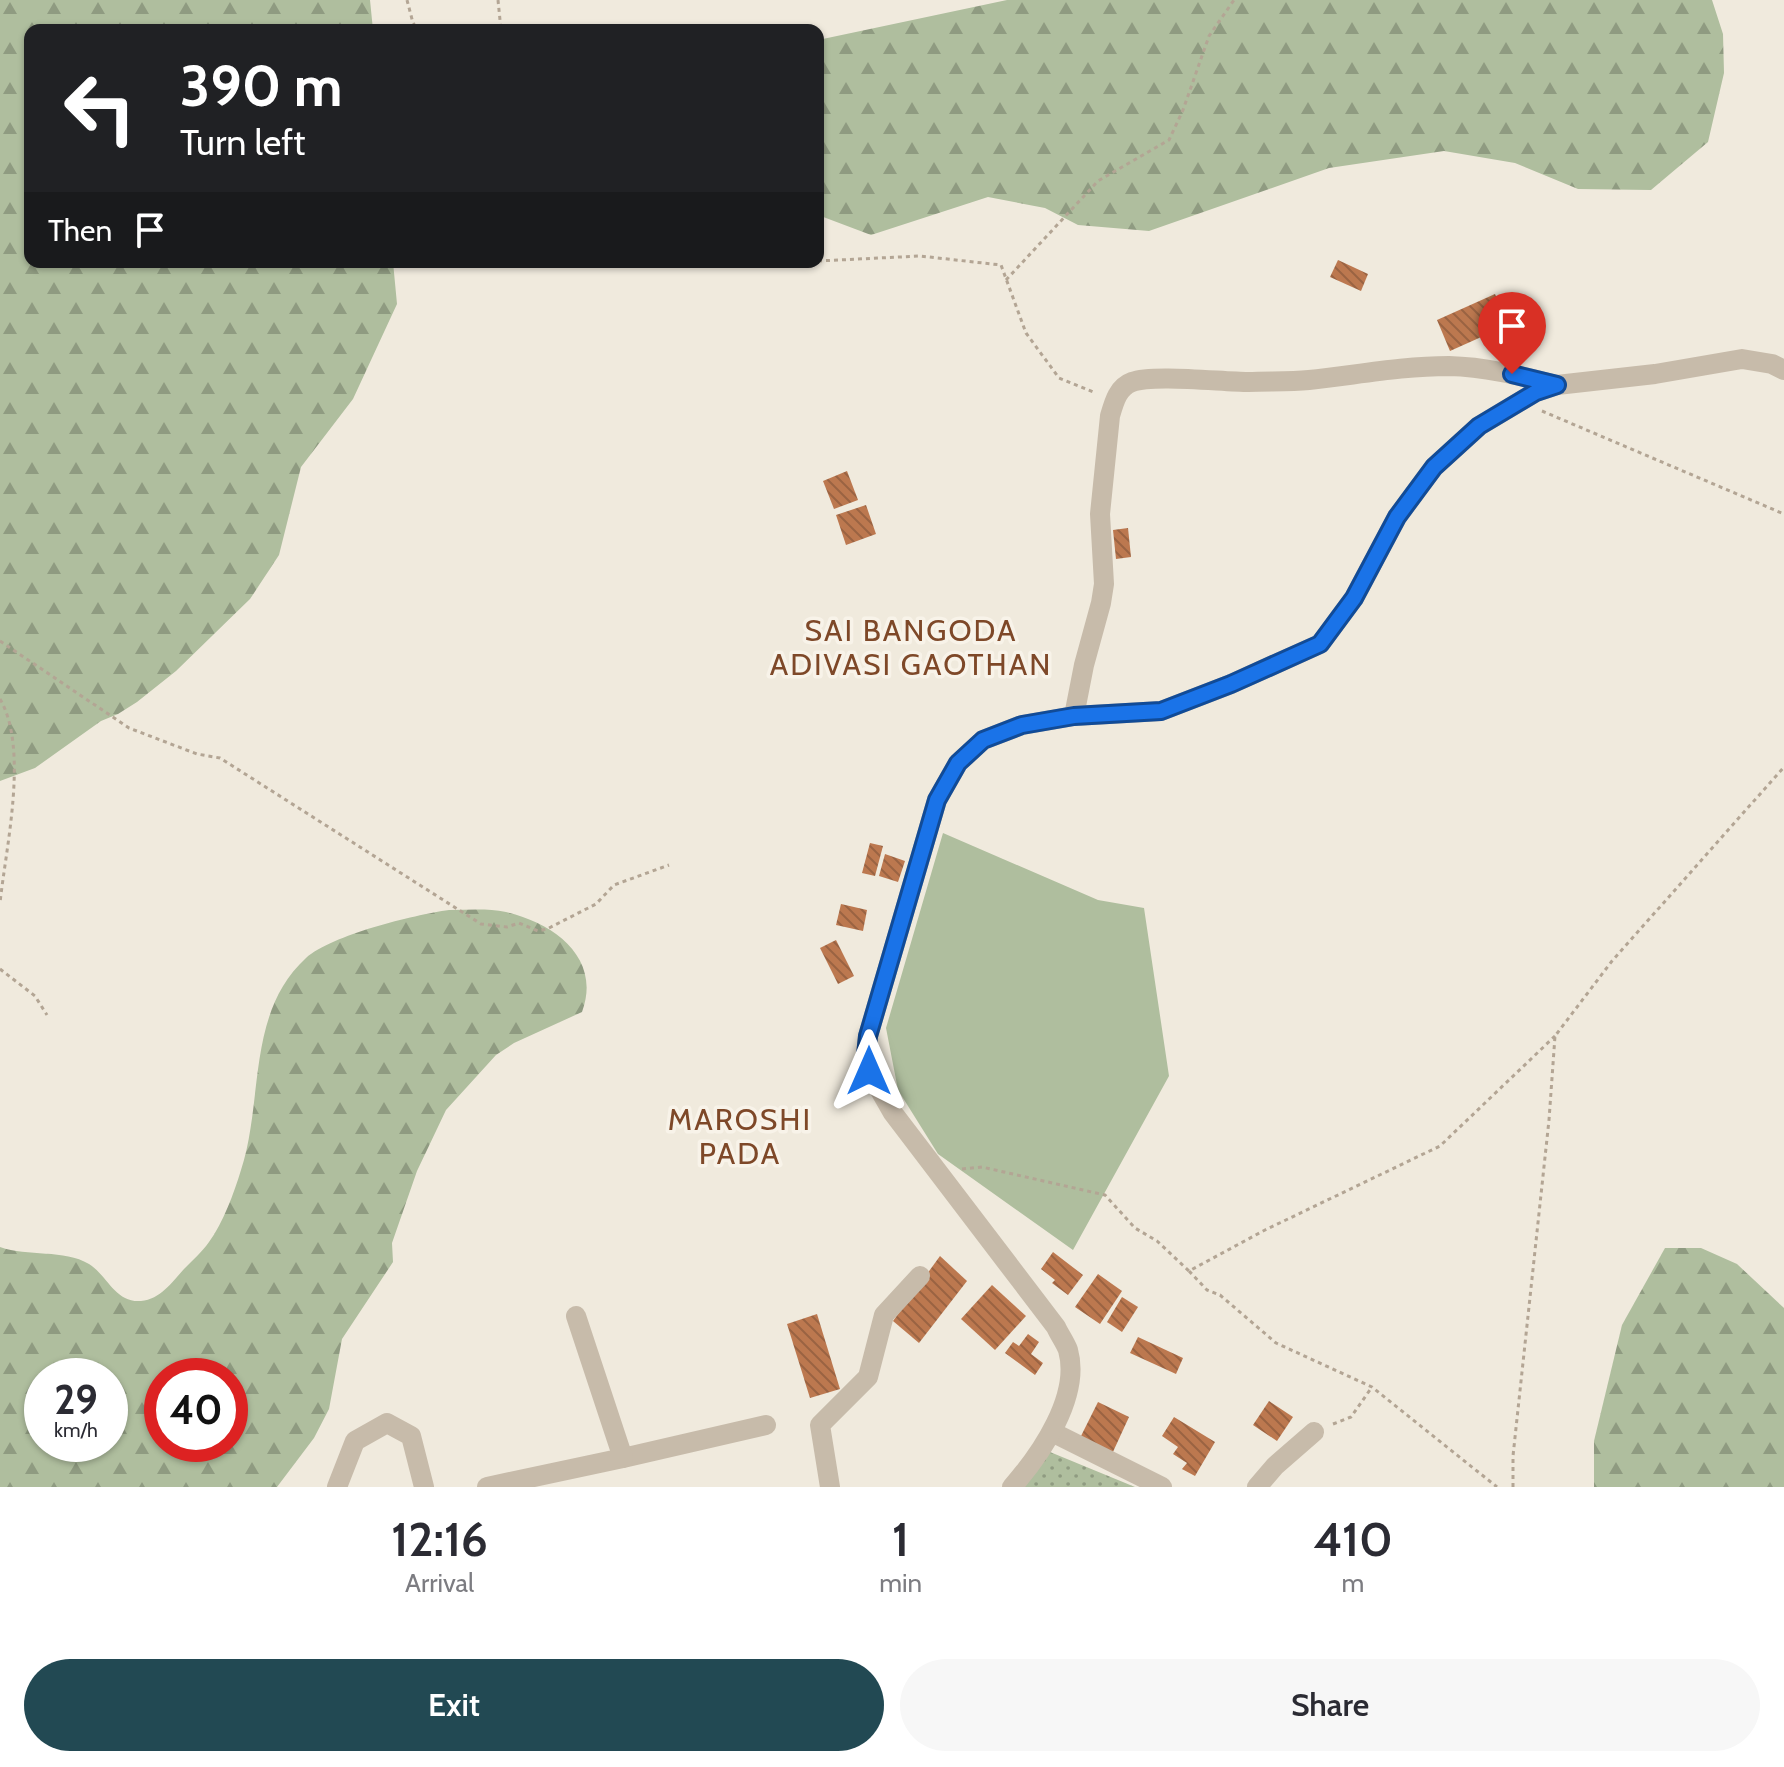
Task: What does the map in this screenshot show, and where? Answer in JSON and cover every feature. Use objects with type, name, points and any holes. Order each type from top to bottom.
[{"type":"street","points":[[1012,1487],[1032,1465],[1052,1432],[1071,1381],[1068,1350],[1056,1327],[893,1113],[869,1071],[866,1055],[868,1036],[937,800],[958,763],[983,740],[1022,725],[1074,716],[1161,711],[1320,644],[1354,598],[1397,517],[1434,467],[1479,426],[1536,392],[1557,385],[1655,374],[1742,359],[1772,364],[1784,370]]},
{"type":"street","points":[[1074,716],[1104,584],[1100,514],[1110,416],[1114,400],[1123,387],[1148,379],[1217,382],[1307,380],[1402,368],[1449,366],[1489,368],[1557,385]]},
{"type":"street","points":[[830,1487],[820,1425],[868,1377],[884,1315],[920,1276]]},
{"type":"street","points":[[576,1316],[623,1458]]},
{"type":"street","points":[[337,1487],[355,1441],[387,1423],[411,1436],[424,1487]]},
{"type":"street","points":[[487,1487],[766,1425]]},
{"type":"street","points":[[1052,1432],[1162,1487]]},
{"type":"street","points":[[1257,1487],[1275,1466],[1314,1432]]},
{"type":"path","points":[[407,0],[414,24]]},
{"type":"path","points":[[498,0],[500,24]]},
{"type":"path","points":[[1006,280],[1098,181],[1169,140],[1209,36],[1234,0]]},
{"type":"path","points":[[824,261],[920,256],[1001,265],[1026,333],[1059,378],[1114,400]]},
{"type":"path","points":[[1520,402],[1784,514]]},
{"type":"path","points":[[0,641],[129,728],[197,754],[220,758],[481,924],[507,927],[519,923],[538,931],[547,929],[596,904],[614,885],[669,865]]},
{"type":"path","points":[[0,699],[13,734],[16,779],[0,903]]},
{"type":"path","points":[[1189,1271],[1265,1230],[1440,1146],[1555,1036],[1612,961],[1784,767]]},
{"type":"path","points":[[0,969],[35,996],[47,1015]]},
{"type":"path","points":[[1513,1487],[1513,1456],[1555,1036]]},
{"type":"path","points":[[938,1172],[982,1167],[1105,1195],[1135,1228],[1157,1241],[1207,1290],[1220,1295],[1276,1343],[1372,1387],[1497,1487]]},
{"type":"path","points":[[1314,1432],[1351,1417],[1372,1387]]},
{"type":"green space","points":[[0,0],[370,0],[372,24],[24,24],[24,268],[394,268],[397,304],[353,399],[301,467],[279,555],[250,599],[176,671],[137,702],[101,721],[35,768],[0,781]]},
{"type":"green space","points":[[1007,0],[1712,0],[1723,34],[1724,73],[1708,142],[1651,190],[1578,189],[1515,163],[1444,151],[1329,168],[1149,231],[1078,225],[1045,208],[988,197],[871,235],[824,217],[824,39]]},
{"type":"green space","points":[[943,833],[1098,900],[1144,908],[1169,1076],[1073,1250],[938,1154],[898,1090],[886,1028]]},
{"type":"green space","points":[[449,910],[499,911],[524,917],[556,934],[570,946],[585,975],[586,993],[582,1012],[514,1043],[496,1055],[446,1110],[417,1171],[392,1243],[393,1262],[342,1339],[329,1409],[314,1438],[277,1487],[0,1487],[0,1247],[79,1259],[96,1269],[125,1298],[148,1300],[160,1293],[206,1246],[228,1208],[248,1143],[265,1031],[274,1004],[287,980],[306,958],[318,950],[353,934],[395,921]]},
{"type":"green space","points":[[1665,1248],[1701,1248],[1737,1264],[1784,1308],[1784,1487],[1594,1487],[1594,1441],[1622,1325]]},
{"type":"green space","points":[[1050,1452],[1135,1487],[1024,1487]]},
{"type":"building","points":[[1338,260],[1368,274],[1361,291],[1330,277]]},
{"type":"building","points":[[1495,294],[1508,325],[1450,351],[1437,320]]},
{"type":"building","points":[[847,471],[858,500],[834,509],[823,481]]},
{"type":"building","points":[[866,505],[876,534],[846,545],[836,515]]},
{"type":"building","points":[[1128,528],[1131,557],[1116,559],[1113,530]]},
{"type":"building","points":[[870,843],[883,846],[875,876],[862,873]]},
{"type":"building","points":[[885,854],[905,861],[898,882],[879,876]]},
{"type":"building","points":[[841,904],[867,910],[863,931],[836,925]]},
{"type":"building","points":[[836,940],[854,976],[838,984],[820,948]]},
{"type":"building","points":[[1053,1252],[1083,1275],[1068,1295],[1052,1283],[1055,1280],[1041,1269]]},
{"type":"building","points":[[940,1256],[967,1281],[919,1343],[893,1321]]},
{"type":"building","points":[[1098,1274],[1122,1291],[1100,1324],[1075,1307]]},
{"type":"building","points":[[992,1285],[1026,1316],[995,1350],[961,1319]]},
{"type":"building","points":[[1122,1297],[1138,1307],[1122,1332],[1107,1322]]},
{"type":"building","points":[[817,1314],[840,1389],[810,1398],[787,1324]]},
{"type":"building","points":[[1028,1334],[1039,1342],[1031,1354],[1043,1363],[1035,1375],[1005,1353],[1013,1342],[1019,1346]]},
{"type":"building","points":[[1138,1337],[1183,1358],[1176,1374],[1130,1353]]},
{"type":"building","points":[[1269,1401],[1293,1417],[1277,1441],[1253,1425]]},
{"type":"building","points":[[1098,1402],[1129,1417],[1112,1454],[1080,1438]]},
{"type":"building","points":[[1174,1417],[1215,1442],[1195,1476],[1182,1469],[1187,1463],[1173,1454],[1178,1447],[1162,1436]]},
{"type":"district","name":"SAI BANGODA ADIVASI GAOTHAN","points":[[911,647]]},
{"type":"district","name":"MAROSHI PADA","points":[[740,1136]]},
{"type":"route","points":[[869,1071],[866,1055],[868,1036],[937,800],[958,763],[983,740],[1022,725],[1074,716],[1161,711],[1320,644],[1354,598],[1397,517],[1434,467],[1479,426],[1536,392],[1557,385],[1512,374]]}]
